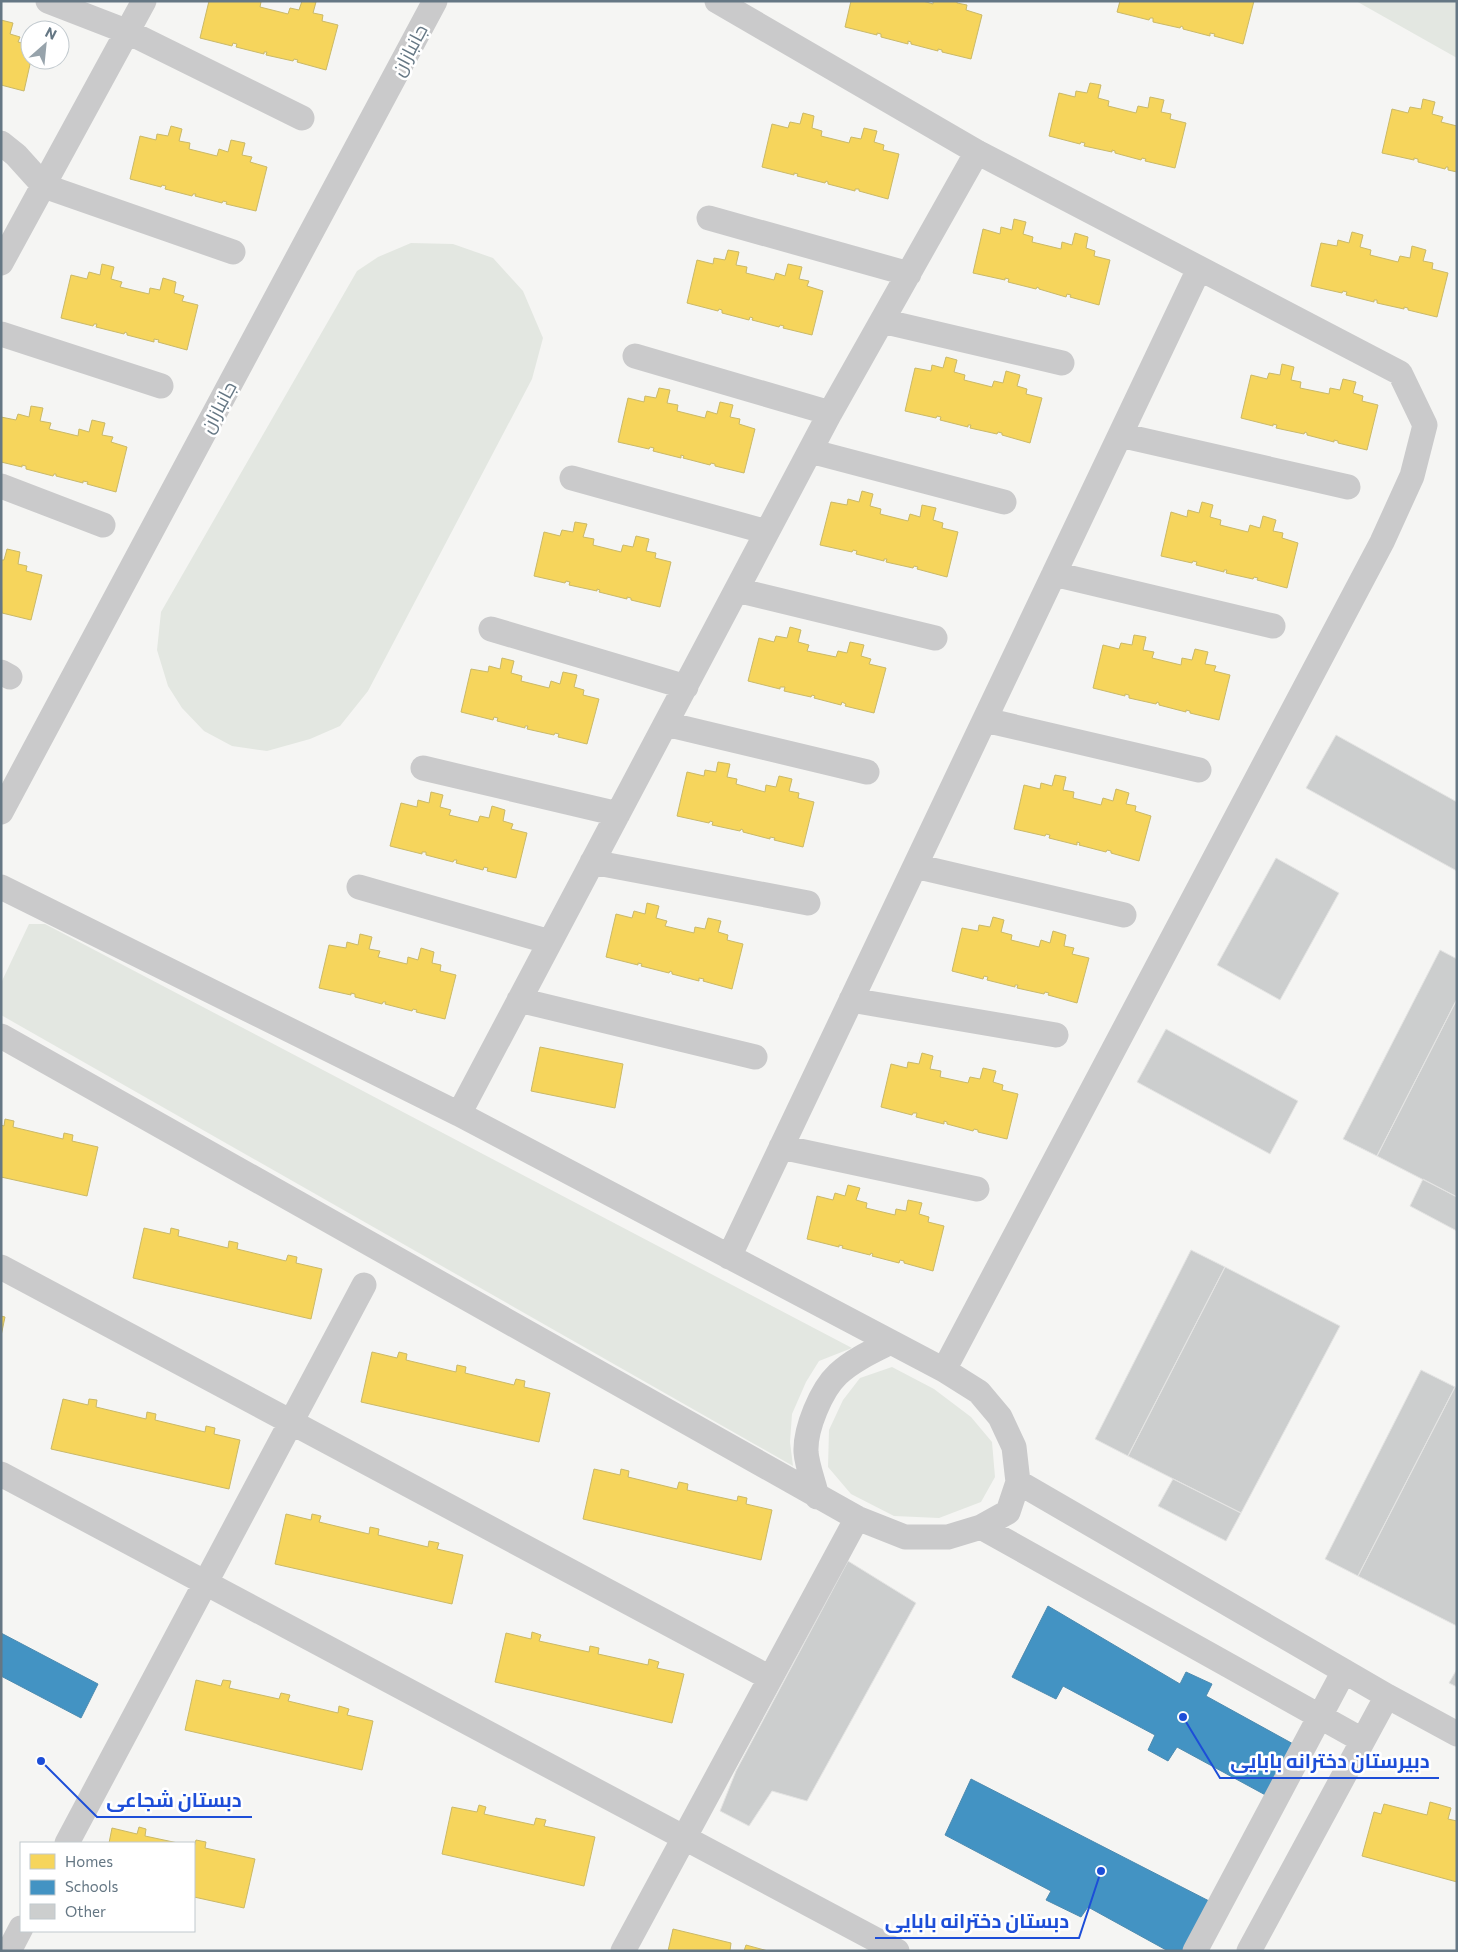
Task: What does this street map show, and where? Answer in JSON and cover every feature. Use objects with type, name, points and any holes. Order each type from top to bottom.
[{"type":"street","points":[[48,1],[128,32],[302,118]]},
{"type":"street","points":[[1,263],[144,1]]},
{"type":"street","name":"جانبازان","points":[[1,812],[435,1]]},
{"type":"street","points":[[717,1],[977,152],[1400,373],[1425,425],[1412,476],[1382,542],[944,1370]]},
{"type":"street","points":[[1,143],[16,155],[44,186],[233,252]]},
{"type":"street","points":[[459,1114],[810,451],[977,152]]},
{"type":"street","points":[[709,218],[909,274]]},
{"type":"street","points":[[729,1257],[1199,269]]},
{"type":"street","points":[[882,321],[1062,363]]},
{"type":"street","points":[[1,334],[161,386]]},
{"type":"street","points":[[636,356],[830,414]]},
{"type":"street","points":[[1120,435],[1348,487]]},
{"type":"street","points":[[810,451],[1004,502]]},
{"type":"street","points":[[572,478],[767,532]]},
{"type":"street","points":[[1,486],[103,525]]},
{"type":"street","points":[[1054,574],[1273,626]]},
{"type":"street","points":[[737,590],[935,638]]},
{"type":"street","points":[[491,629],[686,687]]},
{"type":"street","points":[[985,720],[1199,770]]},
{"type":"street","points":[[666,724],[867,772]]},
{"type":"street","points":[[423,768],[618,814]]},
{"type":"street","points":[[592,862],[808,903]]},
{"type":"street","points":[[915,866],[1124,915]]},
{"type":"street","points":[[1,886],[459,1114],[944,1370],[979,1392],[1000,1417],[1014,1448],[1018,1482],[1008,1512],[981,1527],[948,1538],[904,1537],[856,1518],[1,1036]]},
{"type":"street","points":[[359,887],[550,942]]},
{"type":"street","points":[[519,1000],[755,1057]]},
{"type":"street","points":[[851,1000],[1056,1035]]},
{"type":"street","points":[[781,1147],[977,1188]]},
{"type":"street","points":[[1,1266],[770,1678]]},
{"type":"street","points":[[67,1842],[364,1285]]},
{"type":"street","points":[[817,1497],[806,1452],[810,1425],[824,1394],[837,1375],[869,1352],[891,1342]]},
{"type":"street","points":[[1,1474],[896,1951]]},
{"type":"street","points":[[1018,1482],[1344,1672],[1457,1734]]},
{"type":"street","points":[[623,1951],[856,1518]]},
{"type":"street","points":[[981,1527],[1362,1740]]},
{"type":"street","points":[[1195,1951],[1344,1672]]},
{"type":"street","points":[[1249,1951],[1386,1696]]},
{"type":"street","points":[[9,1951],[20,1930]]},
{"type":"shaded area","points":[[1356,1],[1457,1],[1457,58]]},
{"type":"shaded area","points":[[411,243],[453,244],[493,258],[523,291],[543,338],[532,379],[368,691],[340,726],[310,739],[267,751],[232,746],[204,731],[182,708],[168,686],[157,650],[161,612],[357,271],[378,257]]},
{"type":"shaded area","points":[[29,924],[45,924],[852,1348],[819,1361],[806,1382],[792,1414],[790,1442],[793,1466],[1,1015],[1,983]]},
{"type":"shaded area","points":[[892,1367],[934,1389],[971,1417],[992,1442],[995,1477],[981,1502],[939,1518],[894,1516],[851,1494],[828,1467],[829,1430],[843,1400],[860,1378]]},
{"type":"building: Homes","points":[[209,1],[259,1],[261,2],[260,7],[288,14],[290,8],[299,10],[302,1],[316,2],[313,13],[323,15],[322,21],[338,25],[326,70],[297,62],[298,60],[294,59],[293,61],[266,55],[267,52],[264,52],[264,54],[236,47],[237,44],[233,43],[232,46],[200,38]]},
{"type":"building: Homes","points":[[851,1],[923,1],[933,4],[933,1],[957,1],[957,3],[967,5],[966,10],[982,15],[971,59],[942,52],[942,50],[938,49],[938,51],[911,44],[908,41],[908,44],[881,37],[881,34],[877,33],[877,35],[845,27]]},
{"type":"building: Homes","points":[[1120,1],[1254,1],[1243,44],[1214,36],[1215,34],[1210,33],[1210,36],[1183,29],[1181,26],[1180,28],[1153,22],[1153,18],[1149,20],[1117,12]]},
{"type":"building: Homes","points":[[1,20],[13,23],[10,34],[20,37],[18,42],[20,42],[20,70],[29,70],[24,91],[1,85]]},
{"type":"building: Homes","points":[[1090,83],[1101,85],[1098,98],[1109,101],[1108,106],[1136,113],[1138,106],[1148,108],[1150,97],[1164,100],[1161,112],[1171,114],[1170,119],[1186,123],[1175,168],[1145,161],[1146,159],[1142,158],[1141,160],[1115,153],[1112,150],[1112,152],[1084,146],[1085,143],[1081,142],[1080,144],[1049,136],[1059,93],[1075,97],[1076,91],[1087,93]]},
{"type":"building: Homes","points":[[1423,99],[1435,102],[1432,114],[1443,117],[1441,122],[1457,126],[1457,172],[1448,170],[1448,167],[1445,169],[1418,162],[1418,159],[1414,158],[1414,160],[1382,153],[1392,109],[1408,113],[1410,107],[1421,109]]},
{"type":"building: Homes","points":[[803,113],[814,116],[812,128],[822,131],[821,136],[849,143],[851,137],[861,139],[864,128],[877,131],[874,142],[884,145],[883,150],[899,154],[888,199],[859,191],[859,189],[855,189],[855,191],[828,184],[826,181],[825,183],[797,176],[798,174],[794,173],[794,175],[762,167],[772,124],[788,128],[790,122],[800,124]]},
{"type":"building: Homes","points":[[171,126],[182,129],[179,141],[190,143],[189,149],[217,156],[219,149],[228,152],[231,140],[245,143],[242,155],[252,157],[250,162],[267,167],[256,211],[226,204],[227,202],[223,201],[222,203],[195,196],[196,194],[192,196],[165,189],[166,186],[162,185],[161,187],[130,179],[140,136],[156,140],[157,134],[168,136]]},
{"type":"building: Homes","points":[[1014,219],[1026,222],[1023,234],[1033,237],[1032,242],[1061,249],[1062,242],[1072,245],[1075,233],[1088,237],[1086,248],[1095,251],[1094,256],[1110,260],[1099,305],[1070,297],[1071,295],[1067,294],[1066,297],[1037,287],[1036,289],[1008,282],[1009,279],[1005,278],[1005,280],[973,273],[983,229],[1000,234],[1001,227],[1012,230]]},
{"type":"building: Homes","points":[[1352,232],[1363,235],[1360,247],[1371,250],[1370,255],[1398,262],[1400,256],[1410,258],[1412,246],[1426,250],[1423,261],[1433,263],[1432,269],[1448,273],[1437,317],[1408,310],[1408,308],[1404,307],[1404,309],[1377,303],[1377,300],[1374,300],[1374,302],[1346,295],[1347,292],[1343,291],[1342,293],[1311,286],[1321,243],[1337,246],[1338,240],[1349,243]]},
{"type":"building: Homes","points":[[728,250],[739,252],[736,265],[747,267],[746,273],[774,280],[776,273],[785,276],[788,264],[802,267],[799,279],[809,281],[807,286],[823,291],[812,335],[783,328],[784,326],[780,325],[779,327],[752,320],[753,318],[750,317],[749,320],[722,313],[722,310],[719,309],[718,311],[687,303],[697,260],[713,264],[714,258],[725,260]]},
{"type":"building: Homes","points":[[102,264],[114,267],[111,279],[122,282],[120,287],[149,294],[150,288],[160,290],[163,278],[176,282],[174,293],[184,296],[182,301],[198,305],[187,350],[158,342],[159,340],[154,339],[154,342],[127,335],[125,332],[124,334],[96,327],[97,324],[93,326],[61,318],[71,275],[87,279],[89,272],[100,275]]},
{"type":"building: Homes","points":[[946,357],[957,360],[954,372],[965,375],[964,380],[992,387],[994,381],[1003,383],[1006,371],[1020,375],[1017,386],[1027,389],[1026,394],[1042,398],[1030,443],[1002,435],[1002,433],[998,432],[997,434],[970,428],[971,425],[968,425],[968,427],[940,420],[941,417],[937,416],[936,418],[905,411],[915,368],[931,371],[932,365],[943,368]]},
{"type":"building: Homes","points":[[1282,364],[1294,367],[1291,380],[1301,382],[1300,388],[1329,394],[1330,388],[1340,390],[1343,379],[1356,382],[1353,393],[1363,396],[1362,401],[1378,405],[1367,450],[1338,443],[1338,441],[1334,440],[1334,442],[1307,435],[1305,432],[1304,434],[1276,428],[1277,425],[1273,424],[1273,426],[1241,418],[1251,375],[1267,379],[1269,373],[1280,375]]},
{"type":"building: Homes","points":[[659,388],[670,390],[667,403],[678,405],[677,411],[705,418],[707,411],[717,414],[720,402],[733,405],[730,417],[740,419],[739,424],[755,429],[744,473],[715,466],[715,464],[711,463],[710,465],[683,458],[684,456],[681,455],[681,458],[653,451],[654,448],[650,447],[649,449],[618,442],[628,398],[644,402],[645,396],[656,398]]},
{"type":"building: Homes","points":[[31,406],[43,408],[40,421],[51,423],[49,429],[78,436],[79,429],[89,432],[92,420],[105,423],[102,435],[113,437],[111,442],[127,447],[116,492],[87,484],[88,482],[83,481],[83,483],[56,476],[56,474],[53,476],[26,469],[26,466],[22,465],[22,467],[1,462],[1,417],[16,420],[18,414],[29,417]]},
{"type":"building: Homes","points":[[862,491],[873,494],[870,506],[881,509],[880,514],[908,521],[910,514],[920,517],[922,505],[936,508],[933,520],[943,523],[942,528],[958,532],[947,577],[917,569],[918,567],[914,566],[913,568],[886,562],[887,559],[884,559],[884,561],[856,554],[857,551],[853,550],[852,552],[820,545],[831,502],[847,505],[848,499],[859,502]]},
{"type":"building: Homes","points":[[1202,502],[1213,505],[1210,517],[1221,520],[1220,525],[1248,532],[1250,525],[1260,528],[1263,516],[1276,520],[1273,531],[1283,533],[1282,538],[1298,543],[1287,588],[1257,580],[1258,578],[1254,577],[1253,579],[1226,573],[1227,570],[1224,570],[1224,572],[1196,565],[1197,562],[1193,561],[1192,563],[1161,556],[1171,512],[1187,517],[1188,510],[1199,513]]},
{"type":"building: Homes","points":[[575,522],[587,524],[583,537],[594,539],[593,545],[621,552],[623,545],[633,547],[636,536],[649,539],[646,551],[656,553],[655,558],[671,562],[660,607],[631,600],[631,598],[627,597],[627,599],[599,592],[600,590],[597,589],[597,591],[569,585],[570,582],[566,581],[565,583],[534,576],[544,532],[560,536],[562,530],[573,532]]},
{"type":"building: Homes","points":[[7,549],[20,552],[18,564],[27,566],[26,571],[42,575],[31,620],[2,613],[1,560],[4,560]]},
{"type":"building: Homes","points":[[790,627],[801,630],[798,642],[809,645],[807,651],[836,657],[838,651],[847,653],[850,642],[864,645],[861,656],[871,659],[869,664],[886,668],[874,713],[845,706],[846,704],[842,702],[841,705],[814,698],[815,696],[812,695],[811,697],[784,691],[785,687],[780,687],[780,689],[748,681],[759,638],[774,642],[776,636],[787,638]]},
{"type":"building: Homes","points":[[1134,635],[1146,637],[1143,650],[1154,652],[1152,658],[1181,665],[1182,658],[1192,660],[1195,649],[1208,652],[1205,664],[1216,666],[1214,671],[1230,675],[1219,720],[1190,713],[1190,711],[1186,710],[1186,712],[1159,705],[1157,702],[1156,704],[1129,698],[1129,695],[1125,694],[1125,696],[1093,688],[1103,645],[1119,649],[1121,643],[1132,645]]},
{"type":"building: Homes","points":[[502,658],[514,661],[511,673],[522,676],[521,681],[549,688],[551,681],[560,684],[563,672],[577,675],[574,687],[584,690],[583,695],[599,699],[587,744],[558,737],[559,734],[555,733],[554,735],[527,729],[528,726],[525,726],[525,728],[497,721],[498,718],[494,717],[493,720],[461,712],[471,669],[488,672],[489,666],[500,669]]},
{"type":"building: Homes","points":[[718,762],[730,764],[727,777],[737,779],[736,784],[765,792],[766,785],[776,787],[779,776],[792,779],[789,791],[799,793],[798,798],[814,802],[803,847],[774,840],[775,838],[770,837],[770,839],[743,832],[741,829],[740,831],[712,825],[713,822],[710,821],[709,823],[677,816],[687,772],[704,776],[705,770],[716,772]]},
{"type":"building: Homes","points":[[1055,775],[1066,777],[1063,790],[1074,792],[1073,798],[1101,805],[1103,798],[1113,801],[1116,789],[1129,793],[1126,804],[1136,806],[1135,811],[1151,816],[1139,861],[1111,853],[1111,851],[1107,850],[1106,852],[1079,845],[1080,843],[1077,842],[1077,845],[1049,838],[1050,835],[1046,834],[1045,836],[1014,829],[1024,785],[1040,789],[1041,783],[1052,786]]},
{"type":"building: Homes","points":[[431,792],[443,795],[440,807],[451,810],[449,815],[478,822],[480,816],[489,818],[492,806],[505,810],[503,821],[513,824],[511,829],[527,833],[516,878],[487,871],[488,868],[484,867],[483,870],[456,863],[457,860],[453,862],[426,855],[426,852],[422,852],[422,854],[390,846],[401,803],[417,807],[418,800],[429,803]]},
{"type":"building: Homes","points":[[647,903],[659,906],[656,918],[667,921],[665,926],[694,933],[695,927],[705,929],[708,918],[721,921],[718,932],[728,935],[727,940],[743,944],[732,989],[703,981],[704,979],[699,978],[699,981],[672,974],[670,971],[669,973],[641,966],[642,964],[638,963],[638,965],[606,957],[616,914],[632,918],[634,911],[645,914]]},
{"type":"building: Homes","points":[[993,917],[1004,920],[1001,932],[1012,935],[1011,940],[1039,947],[1041,940],[1050,943],[1053,931],[1066,935],[1064,946],[1074,948],[1072,954],[1089,958],[1077,1003],[1048,995],[1049,993],[1045,992],[1044,994],[1017,988],[1018,985],[1015,985],[1015,987],[987,980],[988,977],[984,976],[983,979],[952,971],[962,928],[978,931],[979,925],[990,927]]},
{"type":"building: Homes","points":[[360,934],[372,937],[369,949],[380,951],[378,957],[407,964],[408,957],[418,960],[421,948],[434,952],[432,963],[441,965],[440,971],[456,975],[445,1019],[416,1012],[417,1010],[413,1009],[412,1011],[385,1004],[386,1002],[382,1004],[355,997],[355,994],[351,993],[351,995],[319,988],[329,945],[346,948],[347,942],[358,945]]},
{"type":"building: Homes","points":[[540,1047],[623,1064],[615,1108],[531,1091]]},
{"type":"building: Homes","points":[[922,1053],[933,1056],[930,1069],[941,1071],[940,1077],[968,1083],[970,1077],[980,1079],[983,1068],[996,1071],[993,1082],[1003,1085],[1002,1090],[1018,1094],[1007,1139],[978,1132],[978,1130],[974,1129],[973,1131],[947,1124],[944,1121],[944,1124],[916,1117],[917,1113],[912,1115],[881,1107],[891,1064],[907,1068],[908,1062],[919,1064]]},
{"type":"building: Homes","points":[[5,1119],[14,1121],[13,1127],[63,1139],[64,1133],[73,1135],[72,1141],[98,1147],[87,1196],[1,1177],[1,1125],[4,1126]]},
{"type":"building: Homes","points":[[848,1185],[860,1188],[856,1200],[867,1203],[866,1208],[895,1215],[896,1209],[906,1211],[908,1200],[922,1203],[919,1214],[929,1217],[928,1222],[944,1226],[933,1271],[904,1263],[904,1261],[900,1260],[899,1263],[872,1256],[873,1254],[871,1253],[870,1255],[842,1248],[843,1246],[839,1245],[839,1247],[807,1239],[817,1196],[833,1200],[835,1193],[845,1196]]},
{"type":"building: Homes","points":[[144,1228],[170,1234],[171,1228],[179,1230],[178,1236],[228,1248],[229,1241],[238,1243],[237,1249],[286,1261],[288,1255],[297,1257],[296,1263],[322,1269],[311,1319],[133,1278]]},
{"type":"building: Homes","points":[[1,1316],[5,1317],[1,1336]]},
{"type":"building: Homes","points":[[372,1352],[397,1358],[399,1352],[407,1354],[406,1360],[456,1372],[457,1365],[466,1367],[465,1373],[514,1385],[516,1379],[525,1381],[524,1387],[550,1393],[539,1442],[361,1402]]},
{"type":"building: Homes","points":[[63,1399],[88,1405],[89,1399],[97,1400],[96,1407],[146,1419],[147,1412],[156,1414],[155,1420],[205,1432],[206,1426],[215,1428],[214,1434],[240,1440],[229,1489],[51,1449]]},
{"type":"building: Homes","points":[[594,1469],[620,1475],[621,1469],[629,1471],[628,1477],[677,1489],[679,1482],[688,1484],[687,1490],[737,1501],[738,1496],[747,1498],[746,1504],[772,1510],[761,1560],[583,1519]]},
{"type":"building: Homes","points":[[286,1514],[311,1520],[312,1514],[321,1516],[319,1522],[369,1534],[370,1527],[379,1529],[378,1535],[428,1547],[429,1541],[439,1543],[437,1549],[463,1555],[452,1604],[275,1564]]},
{"type":"building: Homes","points":[[532,1632],[541,1635],[539,1641],[589,1652],[590,1646],[599,1648],[598,1654],[648,1665],[649,1659],[659,1662],[657,1668],[684,1674],[672,1723],[495,1682],[506,1633],[531,1639]]},
{"type":"building: Homes","points":[[196,1680],[221,1686],[223,1680],[231,1681],[229,1688],[279,1699],[281,1693],[290,1695],[288,1701],[338,1713],[339,1706],[349,1709],[347,1715],[373,1721],[362,1770],[185,1730]]},
{"type":"building: Homes","points":[[1430,1802],[1451,1808],[1448,1819],[1457,1821],[1457,1882],[1362,1856],[1374,1812],[1381,1814],[1384,1804],[1427,1815]]},
{"type":"building: Homes","points":[[479,1805],[486,1807],[484,1814],[534,1825],[536,1818],[546,1820],[544,1826],[595,1837],[584,1886],[442,1854],[452,1807],[477,1812]]},
{"type":"building: Homes","points":[[139,1827],[146,1829],[145,1836],[173,1842],[109,1842],[112,1828],[137,1834]]},
{"type":"building: Homes","points":[[196,1840],[206,1842],[205,1848],[255,1859],[244,1908],[195,1897]]},
{"type":"building: Homes","points":[[673,1929],[731,1943],[730,1951],[668,1951]]},
{"type":"building: Homes","points":[[746,1945],[768,1951],[744,1951]]},
{"type":"building: Schools","points":[[1048,1606],[1180,1684],[1186,1672],[1212,1684],[1206,1696],[1295,1745],[1271,1798],[1177,1747],[1168,1761],[1148,1750],[1155,1735],[1063,1686],[1056,1699],[1012,1677]]},
{"type":"building: Schools","points":[[1,1633],[98,1684],[81,1718],[1,1676]]},
{"type":"building: Schools","points":[[971,1779],[1211,1902],[1185,1951],[1168,1951],[1088,1907],[1081,1917],[1046,1900],[1051,1891],[945,1835]]},
{"type":"building: Other","points":[[1336,735],[1457,802],[1457,871],[1306,788]]},
{"type":"building: Other","points":[[1276,858],[1339,893],[1280,1000],[1217,965]]},
{"type":"building: Other","points":[[1440,950],[1457,959],[1457,999],[1377,1156],[1343,1139]]},
{"type":"building: Other","points":[[1457,999],[1457,1197],[1377,1156]]},
{"type":"building: Other","points":[[1166,1029],[1298,1101],[1270,1154],[1137,1082]]},
{"type":"building: Other","points":[[1423,1179],[1457,1197],[1457,1231],[1410,1206]]},
{"type":"building: Other","points":[[1191,1250],[1225,1267],[1128,1456],[1095,1439]]},
{"type":"building: Other","points":[[1225,1267],[1340,1326],[1241,1513],[1128,1456]]},
{"type":"building: Other","points":[[1421,1370],[1455,1387],[1358,1576],[1325,1559]]},
{"type":"building: Other","points":[[1455,1387],[1457,1388],[1457,1626],[1358,1576]]},
{"type":"building: Other","points":[[1173,1479],[1241,1513],[1226,1541],[1158,1506]]},
{"type":"building: Other","points":[[848,1561],[916,1603],[807,1801],[772,1791],[749,1826],[720,1811],[736,1771]]},
{"type":"building: Other","points":[[1457,1669],[1457,1687],[1449,1683]]},
{"type":"place","name":"دبیرستان دخترانه بابایی","points":[[1183,1717]]},
{"type":"place","name":"دبستان شجاعی","points":[[41,1761]]},
{"type":"place","name":"دبستان دخترانه بابایی","points":[[1101,1871]]}]
